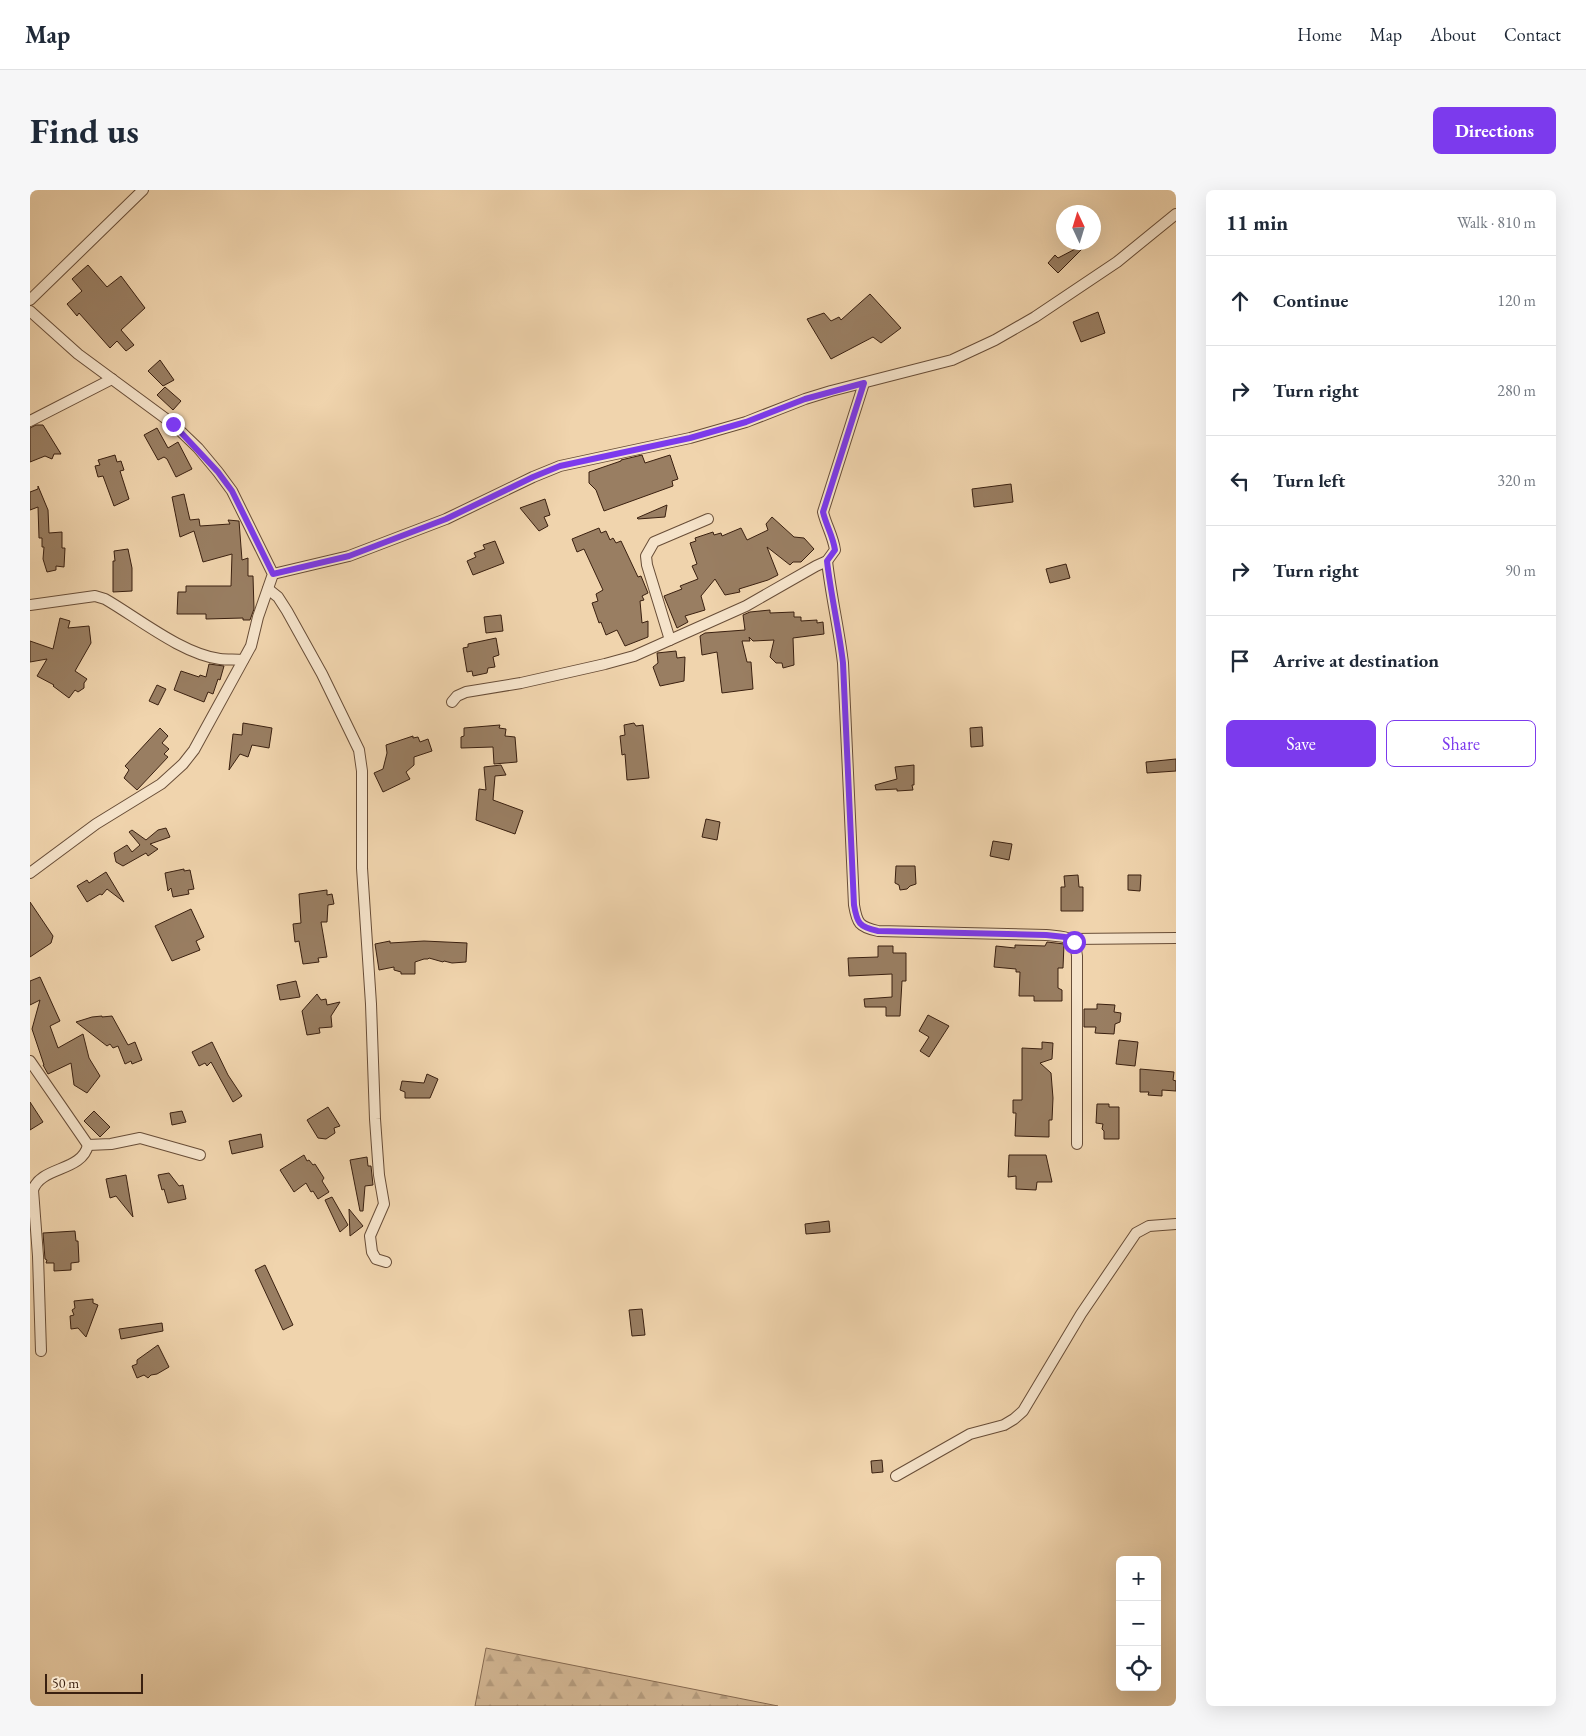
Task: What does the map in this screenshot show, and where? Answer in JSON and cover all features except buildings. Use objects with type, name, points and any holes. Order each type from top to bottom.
[{"type":"street","points":[[30,300],[143,190]]},
{"type":"street","points":[[273,574],[349,556],[446,519],[560,466],[690,438],[746,422],[805,399],[952,360],[995,340],[1035,318],[1117,262],[1176,214]]},
{"type":"street","points":[[30,311],[78,354],[173,424],[218,472],[232,491],[273,574],[251,646],[194,750],[183,764],[161,784],[96,824],[30,873]]},
{"type":"street","points":[[30,421],[112,379]]},
{"type":"street","points":[[452,702],[457,696],[466,692],[521,683],[634,656],[746,606],[827,561],[835,550],[833,536],[826,524],[823,512],[864,383]]},
{"type":"street","points":[[670,640],[647,565],[646,556],[654,542],[708,518]]},
{"type":"street","points":[[827,561],[843,663],[854,905],[856,918],[860,924],[869,929],[883,931],[1046,935],[1071,939],[1176,938]]},
{"type":"street","points":[[268,589],[278,597],[287,611],[359,750],[362,771],[362,868],[375,1119],[379,1174],[384,1204],[370,1236],[372,1252],[376,1260],[386,1262]]},
{"type":"street","points":[[30,606],[95,596],[105,599],[173,641],[203,655],[220,659],[244,660]]},
{"type":"street","points":[[1071,939],[1076,947],[1077,956],[1077,1144]]},
{"type":"street","points":[[30,1061],[88,1145]]},
{"type":"street","points":[[88,1145],[111,1144],[140,1138],[200,1155]]},
{"type":"street","points":[[41,1351],[38,1256],[33,1190],[37,1182],[43,1178],[76,1162],[86,1152],[88,1145]]},
{"type":"street","points":[[896,1476],[970,1434],[1004,1425],[1023,1411],[1081,1314],[1136,1232],[1149,1226],[1176,1224]]},
{"type":"green space","points":[[486,1648],[778,1706],[475,1706]]},
{"type":"route","points":[[173,424],[198,448],[232,491],[273,574],[349,556],[446,519],[560,466],[690,438],[746,422],[805,399],[864,383],[823,512],[826,524],[833,536],[835,550],[827,561],[843,663],[856,918],[860,924],[878,931],[1046,935],[1065,937],[1074,942]]}]
